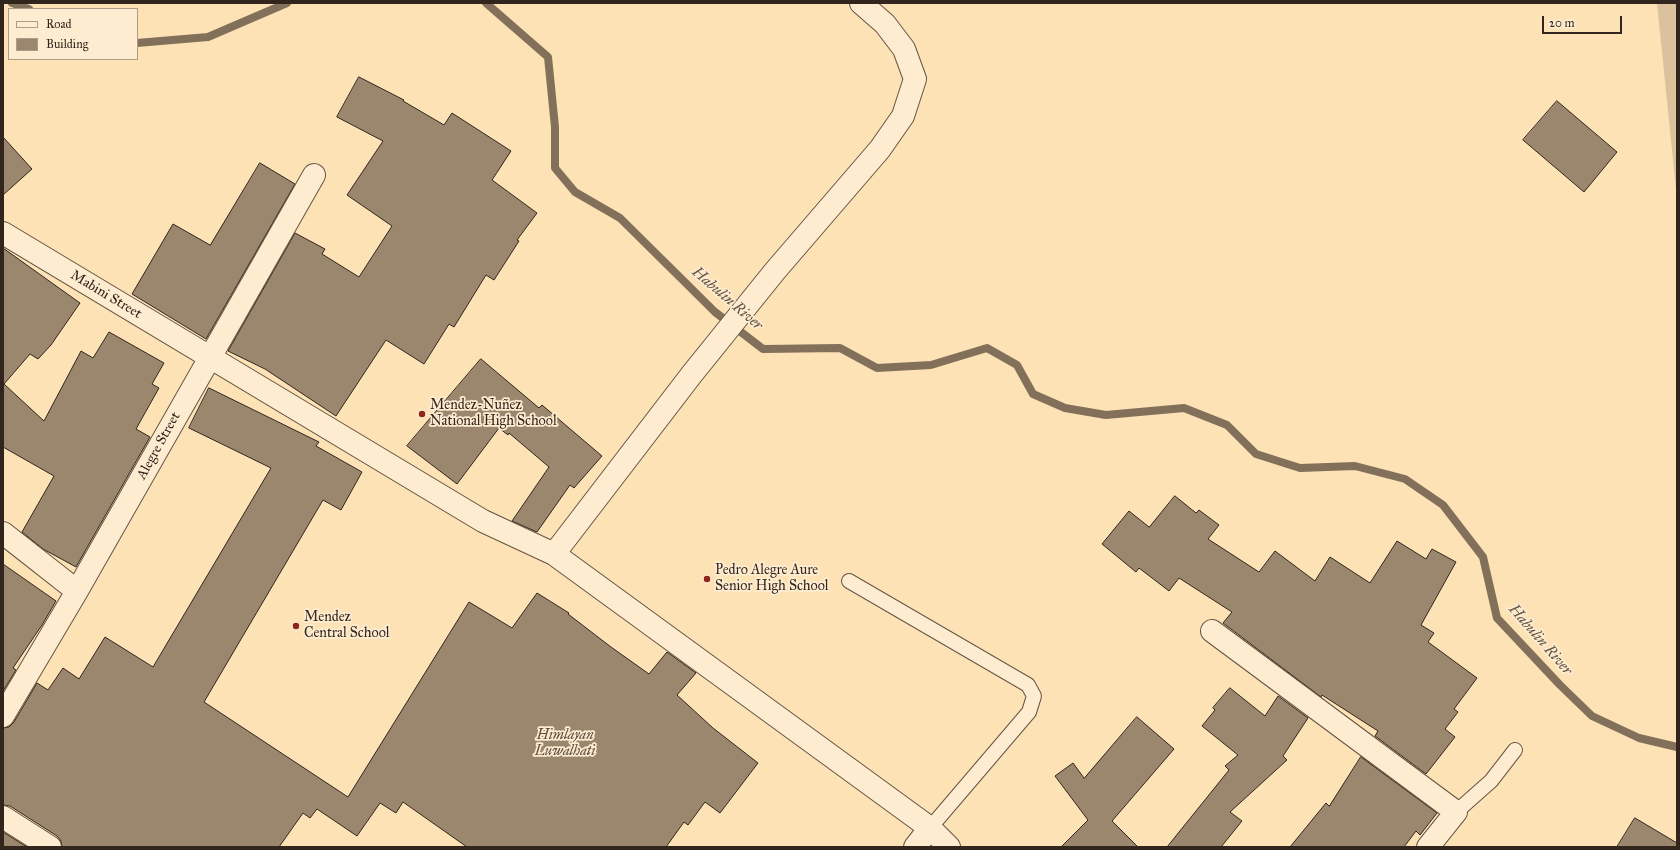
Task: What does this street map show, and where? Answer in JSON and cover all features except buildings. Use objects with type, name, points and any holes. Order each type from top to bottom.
[{"type":"street","points":[[554,554],[692,374],[775,271],[880,149],[902,116],[915,80],[904,49],[885,24],[861,3]]},
{"type":"street","name":"Alegre Street","points":[[3,716],[77,591],[314,175]]},
{"type":"street","name":"Mabini Street","points":[[3,233],[483,521],[554,554],[930,828],[949,847]]},
{"type":"street","points":[[3,533],[77,591]]},
{"type":"street","points":[[1212,631],[1456,812],[1428,847]]},
{"type":"street","points":[[3,817],[50,847]]},
{"type":"street","points":[[915,847],[930,828]]},
{"type":"lane","points":[[849,581],[1028,685],[1034,696],[1029,712],[930,828]]},
{"type":"lane","points":[[1456,812],[1491,781],[1515,750]]},
{"type":"shaded area","points":[[1657,3],[1677,3],[1677,199]]},
{"type":"waterway","points":[[12,3],[26,8]]},
{"type":"waterway","name":"Habulin River","points":[[138,43],[208,37],[287,3]]},
{"type":"waterway","name":"Habulin River","points":[[486,3],[548,57],[555,127],[555,168],[575,192],[620,218],[715,312],[763,349],[840,348],[877,368],[931,365],[987,348],[1017,365],[1033,394],[1065,408],[1106,415],[1184,408],[1227,425],[1256,454],[1300,468],[1355,466],[1405,479],[1443,505],[1483,557],[1497,618],[1560,685],[1592,716],[1639,738],[1677,747]]},
{"type":"place","name":"Mendez-Nuñez National High School","points":[[422,414]]},
{"type":"place","name":"Pedro Alegre Aure Senior High School","points":[[707,579]]},
{"type":"place","name":"Mendez Central School","points":[[296,626]]},
{"type":"park label","name":"Himlayan Luwalhati","points":[[565,744]]}]
